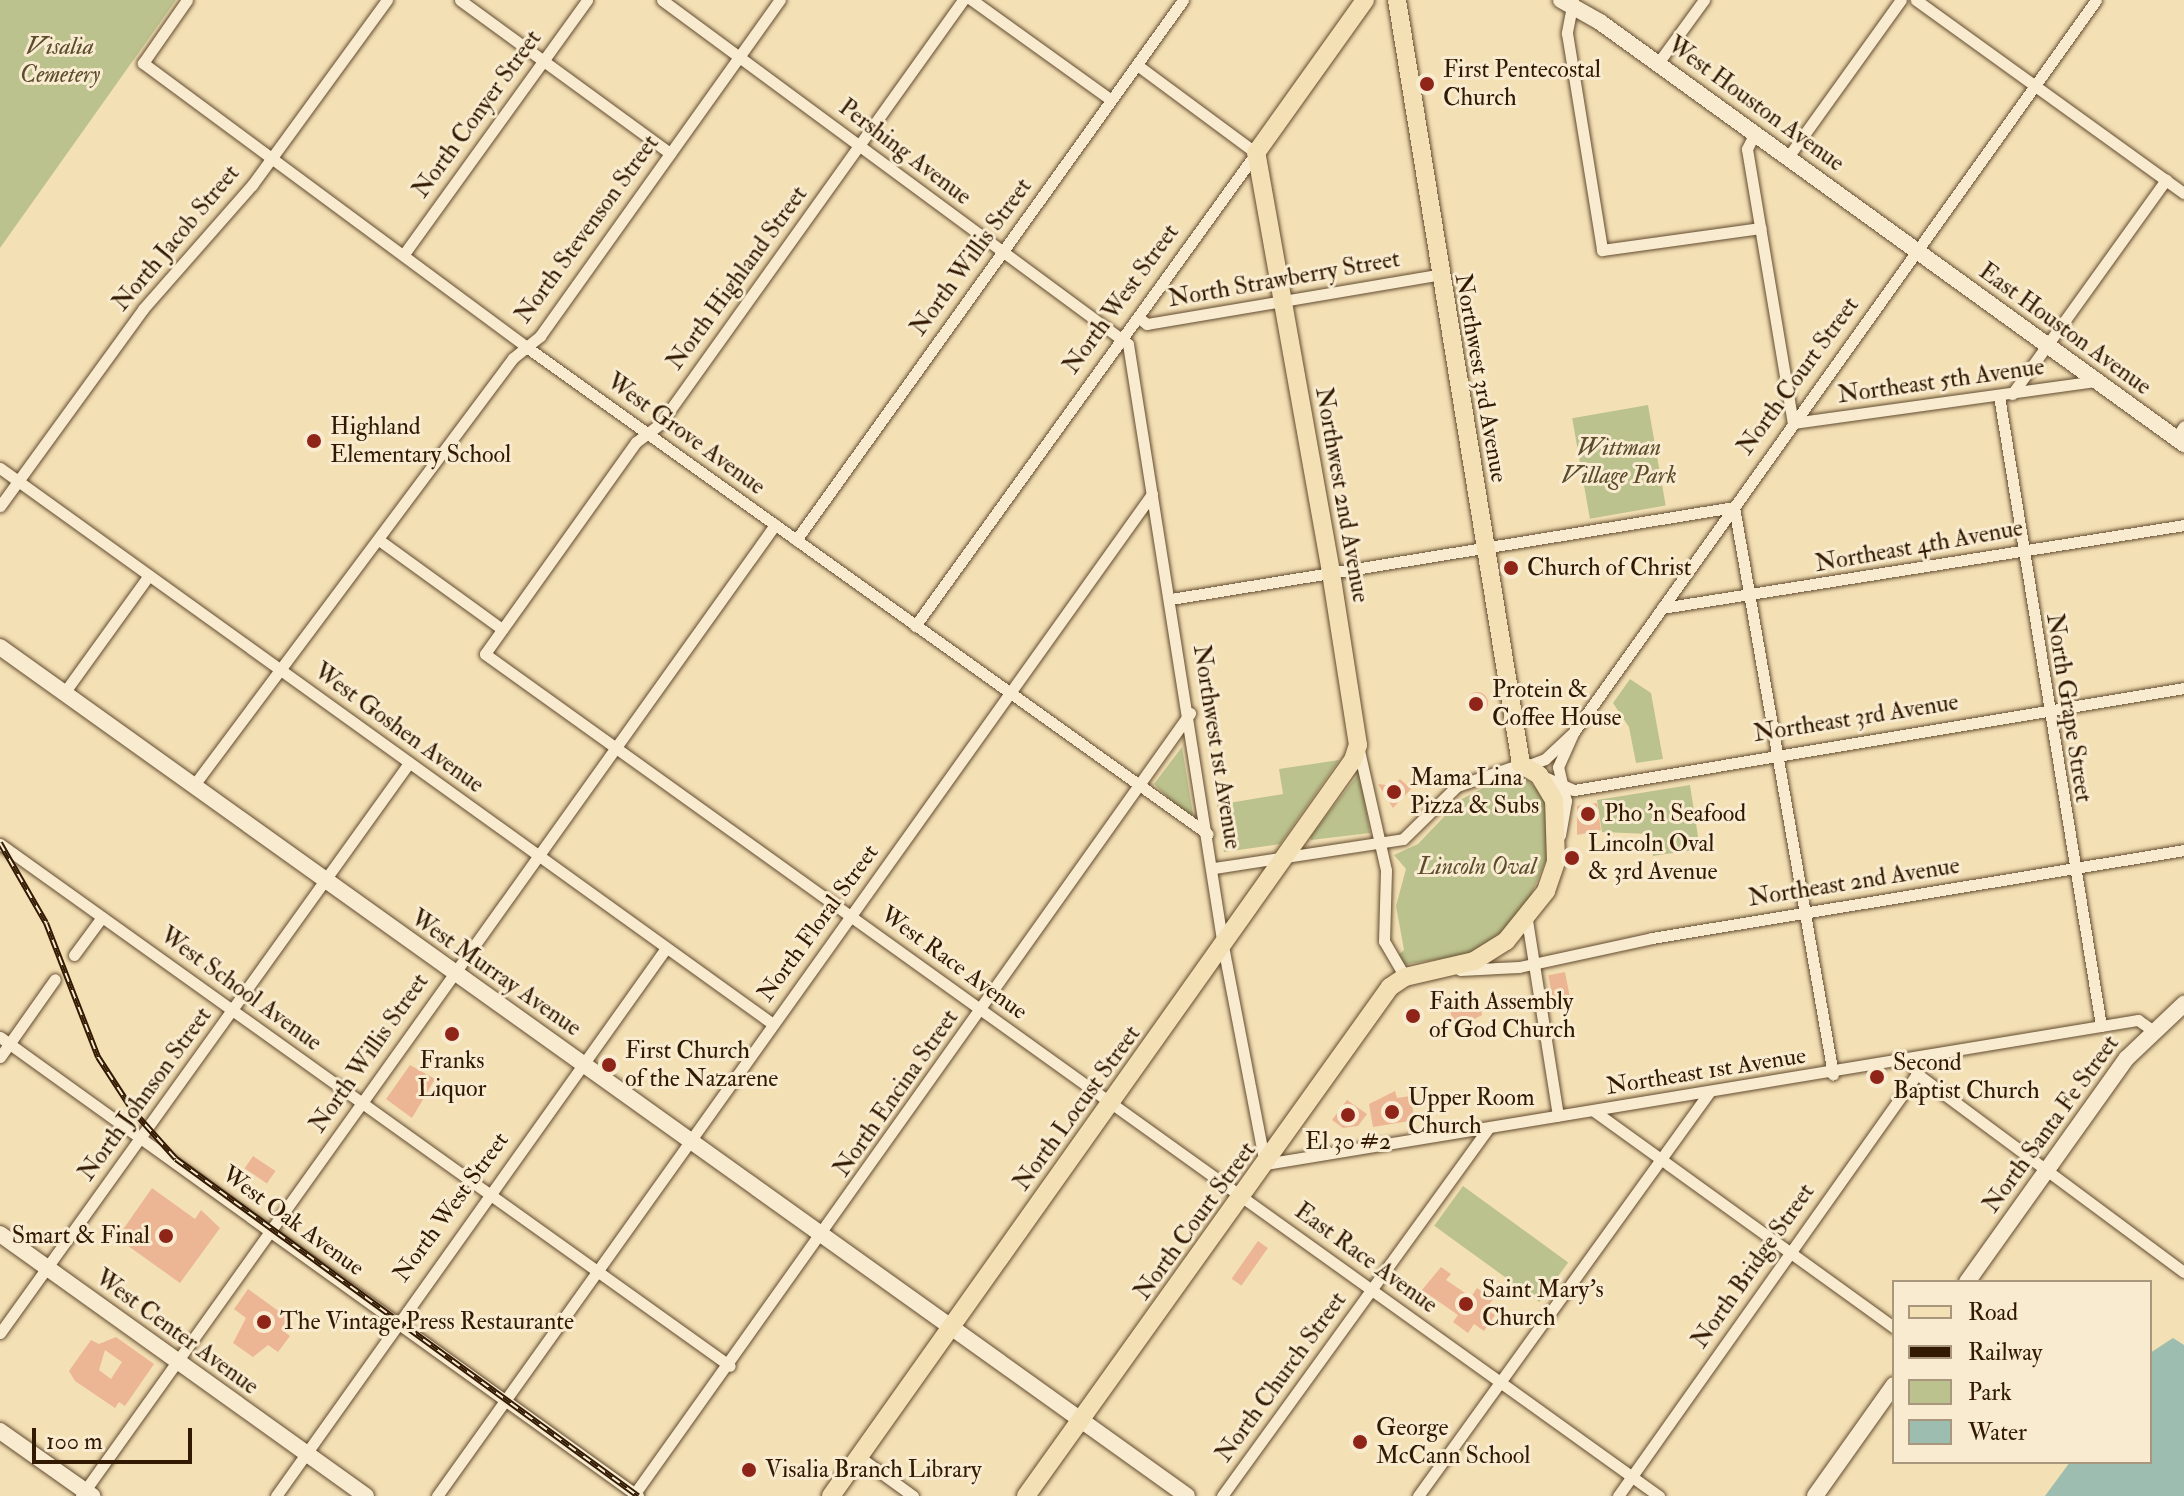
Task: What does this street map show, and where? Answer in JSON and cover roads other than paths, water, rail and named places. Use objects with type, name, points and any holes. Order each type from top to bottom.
[{"type":"main road","name":"North West Street","points":[[1256,153],[1365,0]]},
{"type":"main road","name":"Northwest 3rd Avenue","points":[[1397,0],[1438,275],[1529,768]]},
{"type":"main road","name":"West Houston Avenue","points":[[1569,2],[1918,252]]},
{"type":"main road","name":"Northwest 2nd Avenue","points":[[1256,153],[1331,572],[1358,745]]},
{"type":"main road","name":"East Houston Avenue","points":[[1918,252],[2095,381],[2181,436]]},
{"type":"main road","name":"West Murray Avenue","points":[[0,647],[1187,1496]]},
{"type":"main road","name":"North Locust Street","points":[[831,1496],[1349,770],[1358,745]]},
{"type":"main road","points":[[1405,977],[1451,969],[1492,951],[1527,920],[1546,891],[1559,839],[1557,810],[1529,768]]},
{"type":"main road","name":"North Court Street","points":[[1026,1496],[1381,999],[1405,977]]},
{"type":"main road","name":"North Santa Fe Street","points":[[1968,1280],[2151,1029],[2184,1004]]},
{"type":"main road","name":"West Center Avenue","points":[[0,1234],[366,1496]]},
{"type":"main road","points":[[1815,1496],[1892,1388]]},
{"type":"main road","points":[[0,1431],[86,1494]]},
{"type":"street","name":"West Grove Avenue","points":[[187,0],[143,63],[525,346],[1208,834]]},
{"type":"street","name":"North Jacob Street","points":[[0,506],[143,309],[272,158],[387,0]]},
{"type":"street","points":[[460,0],[670,153]]},
{"type":"street","name":"North Conyer Street","points":[[404,254],[587,0]]},
{"type":"street","name":"Pershing Avenue","points":[[662,0],[1122,339]]},
{"type":"street","name":"North Stevenson Street","points":[[194,785],[525,346],[540,336],[780,0]]},
{"type":"street","name":"North Highland Street","points":[[485,654],[963,0]]},
{"type":"street","points":[[972,0],[1111,100]]},
{"type":"street","name":"North Willis Street","points":[[796,540],[1183,0]]},
{"type":"street","points":[[1658,63],[1704,0]]},
{"type":"street","points":[[1788,157],[1901,0]]},
{"type":"street","points":[[1916,0],[2184,193]]},
{"type":"street","name":"North Court Street","points":[[1529,768],[1545,759],[1573,733],[2096,0]]},
{"type":"street","points":[[1569,2],[1567,33],[1602,250],[1760,228]]},
{"type":"street","points":[[1137,65],[1256,153]]},
{"type":"street","points":[[1755,133],[1747,149],[1793,423]]},
{"type":"street","name":"North West Street","points":[[915,626],[1256,153]]},
{"type":"street","points":[[2012,394],[2166,180]]},
{"type":"street","name":"North Strawberry Street","points":[[1139,318],[1147,324],[1438,275]]},
{"type":"street","name":"Northwest 1st Avenue","points":[[1122,339],[1128,344],[1190,713],[1223,946],[1265,1164]]},
{"type":"street","name":"Northeast 5th Avenue","points":[[1793,423],[2095,381]]},
{"type":"street","name":"North Grape Street","points":[[1999,396],[2021,550],[2101,1026]]},
{"type":"street","name":"West Goshen Avenue","points":[[0,468],[773,1024]]},
{"type":"street","name":"North Floral Street","points":[[437,1496],[1152,494]]},
{"type":"street","points":[[1171,599],[1487,544],[1734,507],[1748,597],[1780,752],[1804,913],[1833,1074]]},
{"type":"street","name":"North Willis Street","points":[[86,1494],[361,1102],[775,525]]},
{"type":"street","name":"Northeast 4th Avenue","points":[[1662,608],[1748,597],[2184,525]]},
{"type":"street","points":[[379,540],[502,629]]},
{"type":"street","points":[[64,693],[149,575]]},
{"type":"street","name":"West Race Avenue","points":[[485,654],[1242,1196]]},
{"type":"street","name":"Northeast 3rd Avenue","points":[[1574,790],[1780,752],[2184,688]]},
{"type":"street","name":"North Encina Street","points":[[636,1495],[1190,713]]},
{"type":"street","points":[[1559,839],[1566,801],[1558,767],[1573,733]]},
{"type":"street","name":"Northwest 2nd Avenue","points":[[1358,745],[1381,845]]},
{"type":"street","name":"North Johnson Street","points":[[0,1333],[409,763]]},
{"type":"street","points":[[1214,868],[1381,845],[1411,834],[1457,786],[1529,768],[1574,790],[1566,801]]},
{"type":"street","name":"West School Avenue","points":[[0,844],[730,1366]]},
{"type":"street","points":[[1381,845],[1386,870],[1384,941],[1405,977]]},
{"type":"street","name":"Northeast 2nd Avenue","points":[[1451,969],[1486,972],[1532,960],[2184,850]]},
{"type":"street","points":[[74,955],[102,917]]},
{"type":"street","points":[[1527,920],[1558,1116]]},
{"type":"street","name":"North West Street","points":[[276,1496],[666,948]]},
{"type":"street","points":[[0,1057],[4,1040],[55,979]]},
{"type":"street","name":"Northeast 1st Avenue","points":[[1265,1164],[1710,1091],[1833,1074],[2138,1020],[2151,1029]]},
{"type":"street","name":"West Oak Avenue","points":[[4,1040],[636,1495]]},
{"type":"street","points":[[1911,1060],[1917,1074],[2184,1272]]},
{"type":"street","name":"North Bridge Street","points":[[1618,1496],[1917,1074]]},
{"type":"street","points":[[1418,1496],[1710,1091]]},
{"type":"street","points":[[1594,1111],[1892,1326]]},
{"type":"street","name":"North Church Street","points":[[1222,1496],[1488,1129]]},
{"type":"street","name":"East Race Avenue","points":[[1242,1196],[1659,1496]]},
{"type":"street","points":[[858,1456],[913,1496]]},
{"type":"water","points":[[2173,1338],[2184,1345],[2184,1496],[2045,1496],[2069,1464],[2152,1464],[2152,1352]]},
{"type":"railway","points":[[0,843],[46,923],[98,1057],[133,1111],[176,1159],[638,1496]]},
{"type":"place","name":"First Pentecostal Church","points":[[1427,84]]},
{"type":"place","name":"Highland Elementary School","points":[[314,441]]},
{"type":"place","name":"Church of Christ","points":[[1511,568]]},
{"type":"place","name":"Protein & Coffee House","points":[[1476,704]]},
{"type":"place","name":"Mama Lina Pizza & Subs","points":[[1394,792]]},
{"type":"place","name":"Pho 'n Seafood","points":[[1588,814]]},
{"type":"place","name":"Lincoln Oval & 3rd Avenue","points":[[1572,858]]},
{"type":"place","name":"Faith Assembly of God Church","points":[[1413,1016]]},
{"type":"place","name":"Franks Liquor","points":[[452,1034]]},
{"type":"place","name":"First Church of the Nazarene","points":[[609,1065]]},
{"type":"place","name":"Second Baptist Church","points":[[1877,1077]]},
{"type":"place","name":"Upper Room Church","points":[[1392,1112]]},
{"type":"place","name":"El 30 #2","points":[[1348,1115]]},
{"type":"place","name":"Smart & Final","points":[[166,1236]]},
{"type":"place","name":"Saint Mary's Church","points":[[1466,1304]]},
{"type":"place","name":"The Vintage Press Restaurante","points":[[264,1322]]},
{"type":"place","name":"George McCann School","points":[[1360,1442]]},
{"type":"place","name":"Visalia Branch Library","points":[[749,1470]]},
{"type":"park label","name":"Visalia Cemetery","points":[[60,61]]},
{"type":"park label","name":"Wittman Village Park","points":[[1619,462]]},
{"type":"park label","name":"Lincoln Oval","points":[[1477,867]]}]
